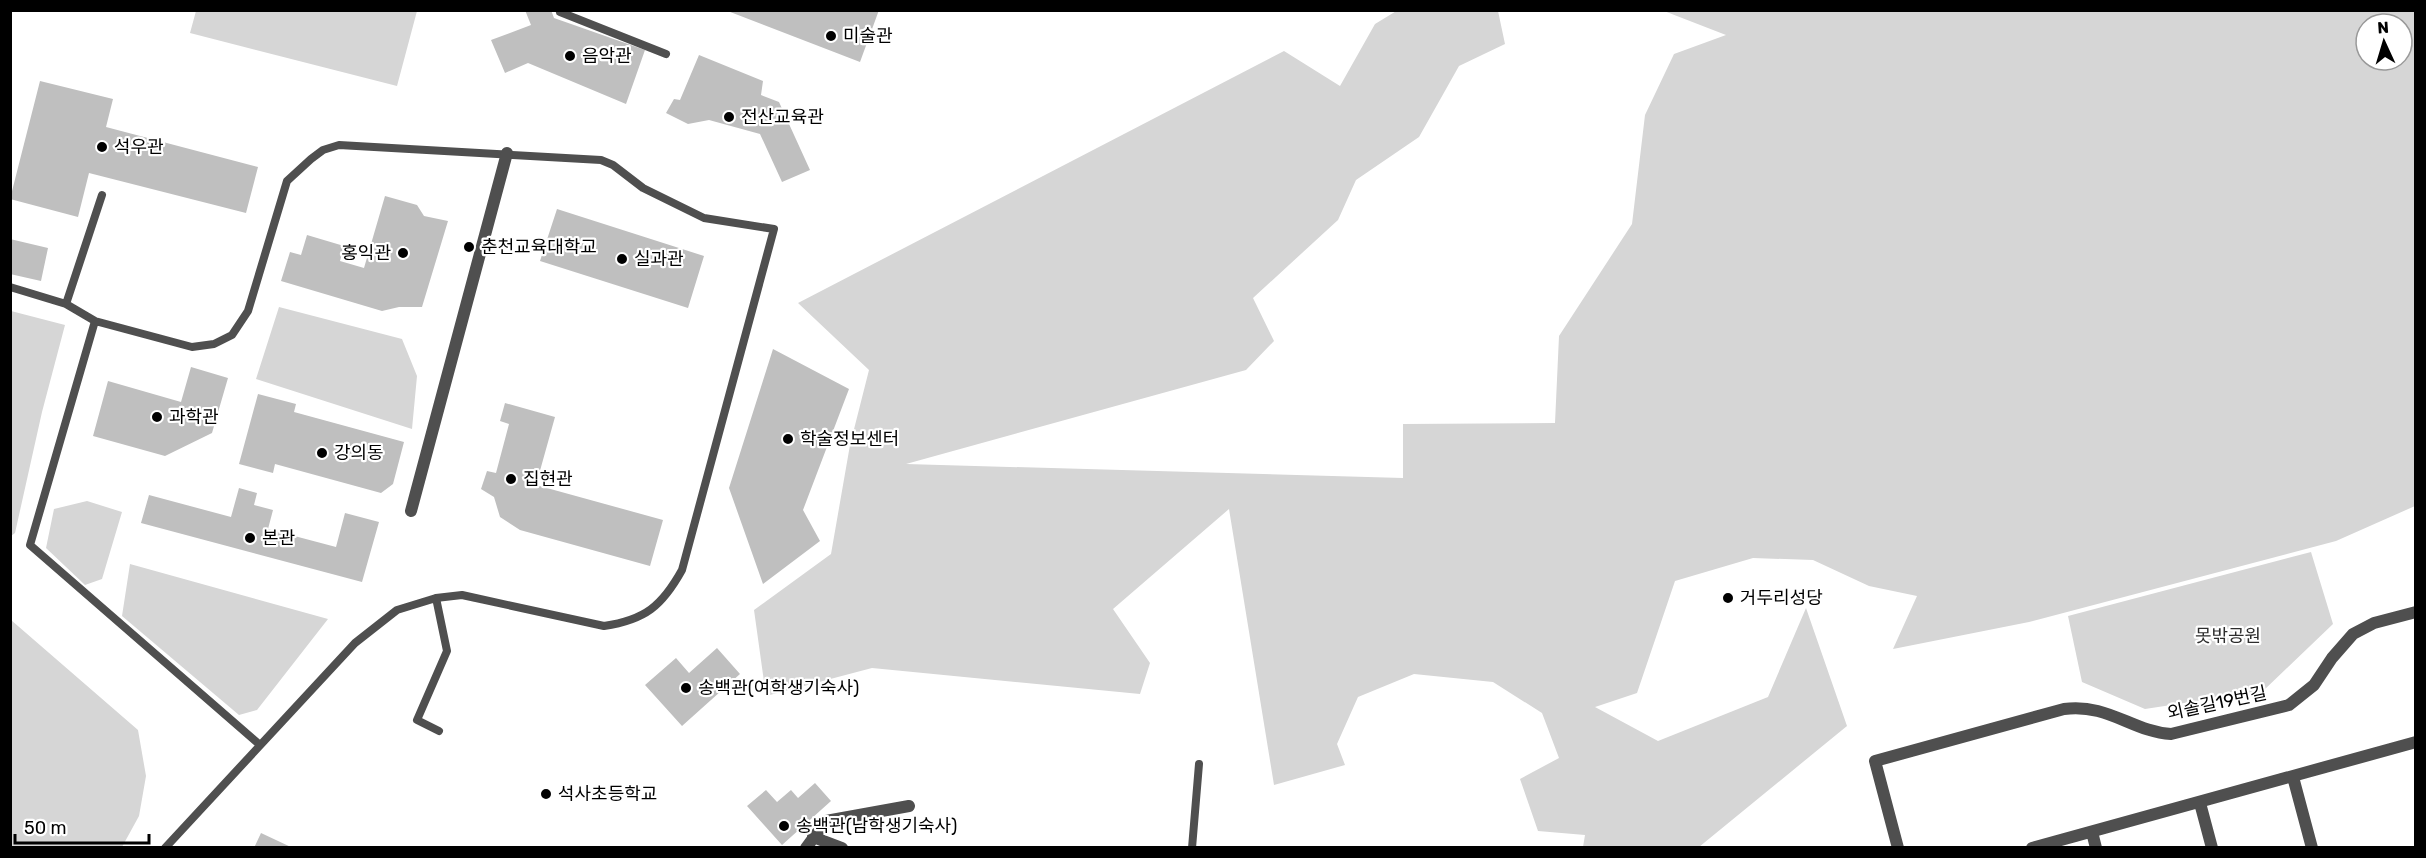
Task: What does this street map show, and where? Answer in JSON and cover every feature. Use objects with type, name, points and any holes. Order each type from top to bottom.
[{"type":"street","points":[[411,511],[507,153]]},
{"type":"street","name":"외솔길19번길","points":[[1898,848],[1875,761],[2072,708],[2105,711],[2159,733],[2171,734],[2289,705],[2314,685],[2332,658],[2353,634],[2374,623],[2415,612]]},
{"type":"street","points":[[2032,848],[2415,742]]},
{"type":"street","points":[[2293,777],[2312,848]]},
{"type":"street","points":[[2200,802],[2212,848]]},
{"type":"street","points":[[842,848],[809,842],[826,821],[909,806]]},
{"type":"street","points":[[2092,832],[2096,848]]},
{"type":"lane","points":[[560,12],[666,54]]},
{"type":"lane","points":[[10,287],[66,304],[95,321],[192,346],[214,344],[232,335],[248,311],[287,180],[323,150],[339,145],[601,160],[613,165],[643,188],[704,218],[774,229],[682,570],[668,594],[652,610],[635,619],[626,623],[604,626],[462,595],[436,598],[397,610],[355,643],[165,848]]},
{"type":"lane","points":[[66,304],[102,195]]},
{"type":"lane","points":[[95,321],[30,545],[260,745]]},
{"type":"lane","points":[[436,598],[447,651],[417,720],[439,731]]},
{"type":"lane","points":[[1192,848],[1199,764]]},
{"type":"green space","points":[[196,10],[417,11],[397,86],[190,33]]},
{"type":"green space","points":[[1398,10],[1498,11],[1505,44],[1459,66],[1419,137],[1356,180],[1338,220],[1253,298],[1274,341],[1246,370],[906,464],[1403,478],[1403,424],[1555,423],[1559,336],[1632,224],[1645,115],[1674,54],[1726,35],[1664,11],[2415,10],[2415,506],[2336,541],[2029,622],[1893,649],[1917,596],[1869,586],[1813,560],[1753,558],[1675,581],[1637,693],[1595,707],[1658,741],[1768,697],[1806,608],[1847,726],[1699,847],[1583,847],[1585,835],[1538,831],[1520,779],[1559,758],[1542,713],[1493,682],[1414,674],[1358,697],[1337,744],[1345,765],[1274,785],[1229,509],[1113,609],[1150,663],[1140,694],[872,668],[766,696],[754,610],[831,554],[850,445],[869,370],[798,303],[1284,51],[1340,86],[1375,24]]},
{"type":"green space","points":[[279,307],[402,339],[417,376],[412,429],[256,379]]},
{"type":"green space","points":[[11,311],[65,325],[42,412],[15,533],[11,536]]},
{"type":"green space","points":[[87,501],[122,512],[102,579],[85,585],[46,548],[54,509]]},
{"type":"green space","name":"못밖공원","points":[[2311,552],[2333,624],[2263,691],[2145,709],[2082,682],[2068,616]]},
{"type":"green space","points":[[130,564],[328,619],[257,710],[239,715],[122,616]]},
{"type":"green space","points":[[11,620],[138,730],[146,776],[139,816],[122,847],[11,847]]},
{"type":"building","name":"음악관","points":[[525,10],[551,10],[554,18],[645,50],[626,104],[528,63],[505,73],[491,40],[531,25]]},
{"type":"building","name":"미술관","points":[[725,10],[879,10],[860,62]]},
{"type":"building","name":"전산교육관","points":[[699,55],[763,81],[761,95],[779,102],[810,170],[782,182],[760,134],[709,120],[688,124],[666,113],[674,99],[680,100]]},
{"type":"building","name":"석우관","points":[[40,81],[113,99],[106,127],[258,167],[246,213],[89,173],[78,217],[10,199]]},
{"type":"building","name":"홍익관","points":[[385,196],[417,205],[424,216],[448,221],[422,307],[399,307],[382,311],[281,281],[290,252],[301,255],[307,235],[344,246],[340,261],[364,268]]},
{"type":"building","name":"실과관","points":[[557,209],[704,256],[688,308],[540,261]]},
{"type":"building","points":[[10,239],[48,248],[41,281],[10,274]]},
{"type":"building","name":"학술정보센터","points":[[773,349],[849,389],[803,510],[820,541],[763,584],[729,488]]},
{"type":"building","name":"과학관","points":[[191,367],[228,378],[212,433],[165,456],[93,436],[108,381],[181,402]]},
{"type":"building","name":"강의동","points":[[258,394],[296,404],[294,412],[404,442],[393,484],[381,493],[275,464],[273,473],[239,464]]},
{"type":"building","name":"집현관","points":[[505,403],[555,417],[536,485],[663,520],[650,566],[520,530],[500,517],[494,497],[481,489],[487,471],[496,473],[509,424],[500,421]]},
{"type":"building","name":"본관","points":[[239,488],[257,493],[254,505],[273,510],[268,529],[336,547],[345,513],[379,522],[362,582],[141,523],[149,495],[231,517]]},
{"type":"building","name":"송백관(여학생기숙사)","points":[[717,648],[740,674],[682,726],[645,685],[676,658],[689,673]]},
{"type":"building","name":"송백관(남학생기숙사)","points":[[815,783],[831,801],[782,845],[747,806],[766,790],[777,802],[791,790],[798,798]]},
{"type":"building","points":[[261,833],[293,848],[254,848]]},
{"type":"place","name":"미술관","points":[[831,36]]},
{"type":"place","name":"음악관","points":[[570,56]]},
{"type":"place","name":"전산교육관","points":[[729,117]]},
{"type":"place","name":"석우관","points":[[102,147]]},
{"type":"place","name":"춘천교육대학교","points":[[469,247]]},
{"type":"place","name":"홍익관","points":[[403,253]]},
{"type":"place","name":"실과관","points":[[622,259]]},
{"type":"place","name":"과학관","points":[[157,417]]},
{"type":"place","name":"학술정보센터","points":[[788,439]]},
{"type":"place","name":"강의동","points":[[322,453]]},
{"type":"place","name":"집현관","points":[[511,479]]},
{"type":"place","name":"본관","points":[[250,538]]},
{"type":"place","name":"거두리성당","points":[[1728,598]]},
{"type":"place","name":"송백관(여학생기숙사)","points":[[686,688]]},
{"type":"place","name":"석사초등학교","points":[[546,794]]},
{"type":"place","name":"송백관(남학생기숙사)","points":[[784,826]]}]
